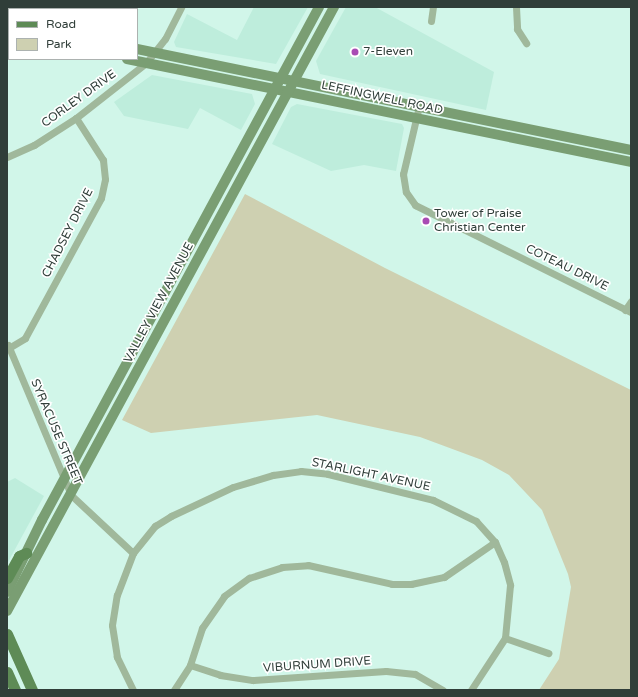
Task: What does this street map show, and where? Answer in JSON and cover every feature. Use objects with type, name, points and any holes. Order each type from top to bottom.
[{"type":"main road","name":"VALLEY VIEW AVENUE","points":[[7,592],[64,480],[319,7]]},
{"type":"main road","name":"VALLEY VIEW AVENUE","points":[[7,611],[334,7]]},
{"type":"main road","name":"LEFFINGWELL ROAD","points":[[138,49],[631,150]]},
{"type":"main road","name":"LEFFINGWELL ROAD","points":[[132,60],[631,162]]},
{"type":"main road","points":[[7,578],[19,556],[26,553]]},
{"type":"main road","points":[[7,634],[32,690]]},
{"type":"main road","points":[[7,672],[15,690]]},
{"type":"street","name":"CORLEY DRIVE","points":[[7,157],[34,145],[76,118],[146,63],[156,52],[181,7]]},
{"type":"street","points":[[431,21],[433,7]]},
{"type":"street","points":[[516,7],[518,29],[526,43]]},
{"type":"street","name":"COTEAU DRIVE","points":[[419,106],[403,174],[406,192],[415,205],[628,311]]},
{"type":"street","name":"CHADSEY DRIVE","points":[[8,347],[24,338],[101,198],[105,179],[103,160],[76,118]]},
{"type":"street","points":[[628,311],[631,302]]},
{"type":"street","name":"SYRACUSE STREET","points":[[8,347],[71,495],[133,553]]},
{"type":"street","name":"STARLIGHT AVENUE","points":[[133,690],[116,657],[112,625],[117,595],[133,553],[155,526],[171,516],[233,487],[273,475],[300,471],[328,474],[433,500],[476,521],[494,542],[504,562],[510,584],[505,638]]},
{"type":"street","points":[[174,690],[190,665],[202,628],[224,596],[248,578],[282,567],[308,565],[392,584],[417,583],[444,576],[494,542]]},
{"type":"street","points":[[471,690],[505,638],[548,653]]},
{"type":"street","name":"VIBURNUM DRIVE","points":[[190,665],[220,675],[253,680],[386,671],[415,674],[443,690]]},
{"type":"shaded area","points":[[254,7],[308,7],[276,64],[176,47],[174,42],[187,14],[237,40]]},
{"type":"shaded area","points":[[346,7],[375,7],[494,72],[486,110],[320,74],[316,61]]},
{"type":"shaded area","points":[[152,75],[252,94],[255,104],[241,130],[200,108],[188,129],[124,116],[114,102]]},
{"type":"shaded area","points":[[297,104],[402,124],[404,128],[396,171],[364,165],[331,171],[272,144],[291,107]]},
{"type":"shaded area","points":[[15,478],[44,496],[7,564],[7,482]]},
{"type":"green space","points":[[245,194],[385,268],[631,390],[631,690],[539,690],[559,659],[571,587],[568,574],[542,510],[509,475],[482,460],[420,437],[317,415],[151,433],[122,420]]},
{"type":"place","name":"7-Eleven","points":[[355,52]]},
{"type":"place","name":"Tower of Praise Christian Center","points":[[426,221]]}]
